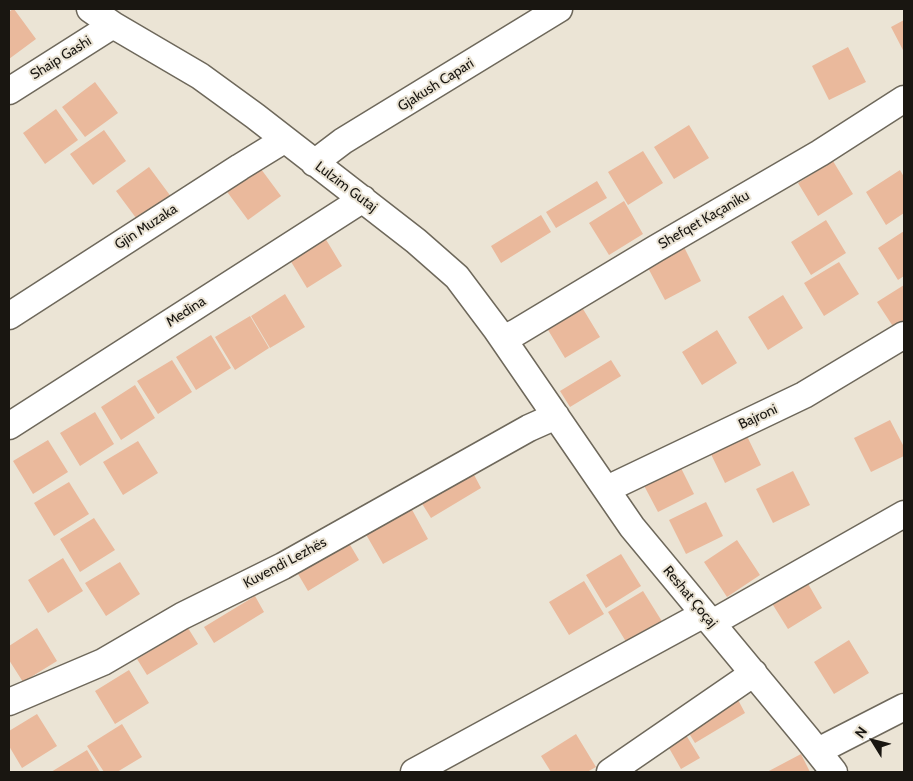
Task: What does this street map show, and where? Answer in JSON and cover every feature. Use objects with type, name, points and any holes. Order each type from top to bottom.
[{"type":"street","name":"Lulzim Gutaj","points":[[90,9],[113,25],[200,76],[362,199],[457,277],[503,339],[556,416]]},
{"type":"street","name":"Gjakush Capari","points":[[314,163],[343,141],[559,9]]},
{"type":"street","name":"Shaip Gashi","points":[[9,91],[113,25]]},
{"type":"street","name":"Shefqet Kaçaniku","points":[[503,339],[820,153],[904,99]]},
{"type":"street","name":"Gjin Muzaka","points":[[9,316],[240,166],[284,140]]},
{"type":"street","name":"Medina","points":[[9,426],[362,199]]},
{"type":"street","name":"Bajroni","points":[[607,489],[804,395],[904,335]]},
{"type":"street","name":"Reshat Çoçaj","points":[[556,416],[632,527],[834,772]]},
{"type":"street","name":"Kuvendi Lezhës","points":[[9,702],[103,662],[182,616],[283,566],[529,428],[556,416]]},
{"type":"street","points":[[414,772],[904,514]]},
{"type":"street","points":[[610,772],[754,673]]},
{"type":"street","points":[[818,751],[904,707]]},
{"type":"building","points":[[13,9],[36,39],[9,59],[9,12]]},
{"type":"building","points":[[904,20],[904,52],[891,27]]},
{"type":"building","points":[[848,47],[866,82],[829,100],[812,66]]},
{"type":"building","points":[[95,82],[118,113],[85,137],[62,107]]},
{"type":"building","points":[[56,109],[78,140],[45,164],[23,133]]},
{"type":"building","points":[[689,125],[709,158],[674,179],[654,147]]},
{"type":"building","points":[[104,130],[126,161],[93,185],[70,154]]},
{"type":"building","points":[[643,151],[663,183],[628,205],[608,172]]},
{"type":"building","points":[[833,161],[853,194],[818,216],[798,183]]},
{"type":"building","points":[[258,165],[281,196],[248,220],[225,189]]},
{"type":"building","points":[[149,167],[172,198],[139,222],[116,191]]},
{"type":"building","points":[[900,170],[904,177],[904,213],[886,225],[866,192]]},
{"type":"building","points":[[597,181],[607,198],[556,228],[546,212]]},
{"type":"building","points":[[624,201],[643,234],[609,255],[589,223]]},
{"type":"building","points":[[541,215],[551,232],[501,263],[491,246]]},
{"type":"building","points":[[826,220],[846,253],[811,275],[791,242]]},
{"type":"building","points":[[904,231],[904,276],[898,280],[878,248]]},
{"type":"building","points":[[322,233],[342,266],[307,288],[287,255]]},
{"type":"building","points":[[684,247],[701,281],[665,300],[647,266]]},
{"type":"building","points":[[839,262],[859,294],[824,316],[804,283]]},
{"type":"building","points":[[904,285],[904,330],[898,334],[877,302]]},
{"type":"building","points":[[285,294],[305,327],[270,348],[251,316]]},
{"type":"building","points":[[783,295],[803,328],[768,350],[748,317]]},
{"type":"building","points":[[580,304],[600,337],[565,358],[545,325]]},
{"type":"building","points":[[250,316],[269,348],[235,370],[215,337]]},
{"type":"building","points":[[717,330],[737,363],[702,385],[682,352]]},
{"type":"building","points":[[211,335],[231,368],[196,390],[176,357]]},
{"type":"building","points":[[172,360],[192,392],[158,414],[137,381]]},
{"type":"building","points":[[611,360],[621,376],[570,407],[560,391]]},
{"type":"building","points":[[135,385],[155,418],[121,440],[101,407]]},
{"type":"building","points":[[95,412],[114,444],[80,466],[60,433]]},
{"type":"building","points":[[890,420],[904,447],[904,456],[871,472],[854,438]]},
{"type":"building","points":[[744,430],[761,465],[725,483],[708,448]]},
{"type":"building","points":[[48,440],[68,472],[33,494],[13,461]]},
{"type":"building","points":[[138,441],[158,473],[123,495],[103,462]]},
{"type":"building","points":[[677,460],[694,494],[658,512],[640,478]]},
{"type":"building","points":[[472,471],[481,488],[431,518],[421,502]]},
{"type":"building","points":[[793,471],[810,505],[773,523],[756,489]]},
{"type":"building","points":[[69,482],[89,514],[54,536],[34,503]]},
{"type":"building","points":[[706,502],[723,536],[686,554],[669,520]]},
{"type":"building","points":[[410,506],[428,539],[383,564],[364,531]]},
{"type":"building","points":[[94,518],[115,550],[80,572],[60,539]]},
{"type":"building","points":[[737,540],[760,575],[727,597],[704,562]]},
{"type":"building","points":[[349,543],[359,560],[308,591],[298,574]]},
{"type":"building","points":[[621,554],[641,586],[606,608],[586,575]]},
{"type":"building","points":[[63,558],[83,591],[48,613],[28,580]]},
{"type":"building","points":[[120,562],[140,594],[106,616],[85,583]]},
{"type":"building","points":[[803,575],[822,608],[788,629],[768,597]]},
{"type":"building","points":[[584,581],[604,614],[569,635],[549,602]]},
{"type":"building","points":[[643,591],[663,623],[628,645],[608,612]]},
{"type":"building","points":[[255,596],[264,612],[214,643],[204,627]]},
{"type":"building","points":[[37,628],[57,661],[23,682],[9,660],[9,646]]},
{"type":"building","points":[[188,628],[198,644],[147,675],[137,659]]},
{"type":"building","points":[[849,640],[869,673],[834,694],[814,662]]},
{"type":"building","points":[[129,670],[149,703],[115,724],[95,691]]},
{"type":"building","points":[[736,696],[745,713],[695,743],[685,727]]},
{"type":"building","points":[[37,714],[57,746],[22,768],[9,746],[9,731]]},
{"type":"building","points":[[122,724],[142,757],[117,772],[104,772],[87,746]]},
{"type":"building","points":[[683,730],[700,758],[681,769],[665,741]]},
{"type":"building","points":[[576,734],[596,767],[587,772],[551,772],[541,756]]},
{"type":"building","points":[[87,750],[100,772],[51,772]]},
{"type":"building","points":[[801,754],[810,772],[767,772]]}]
